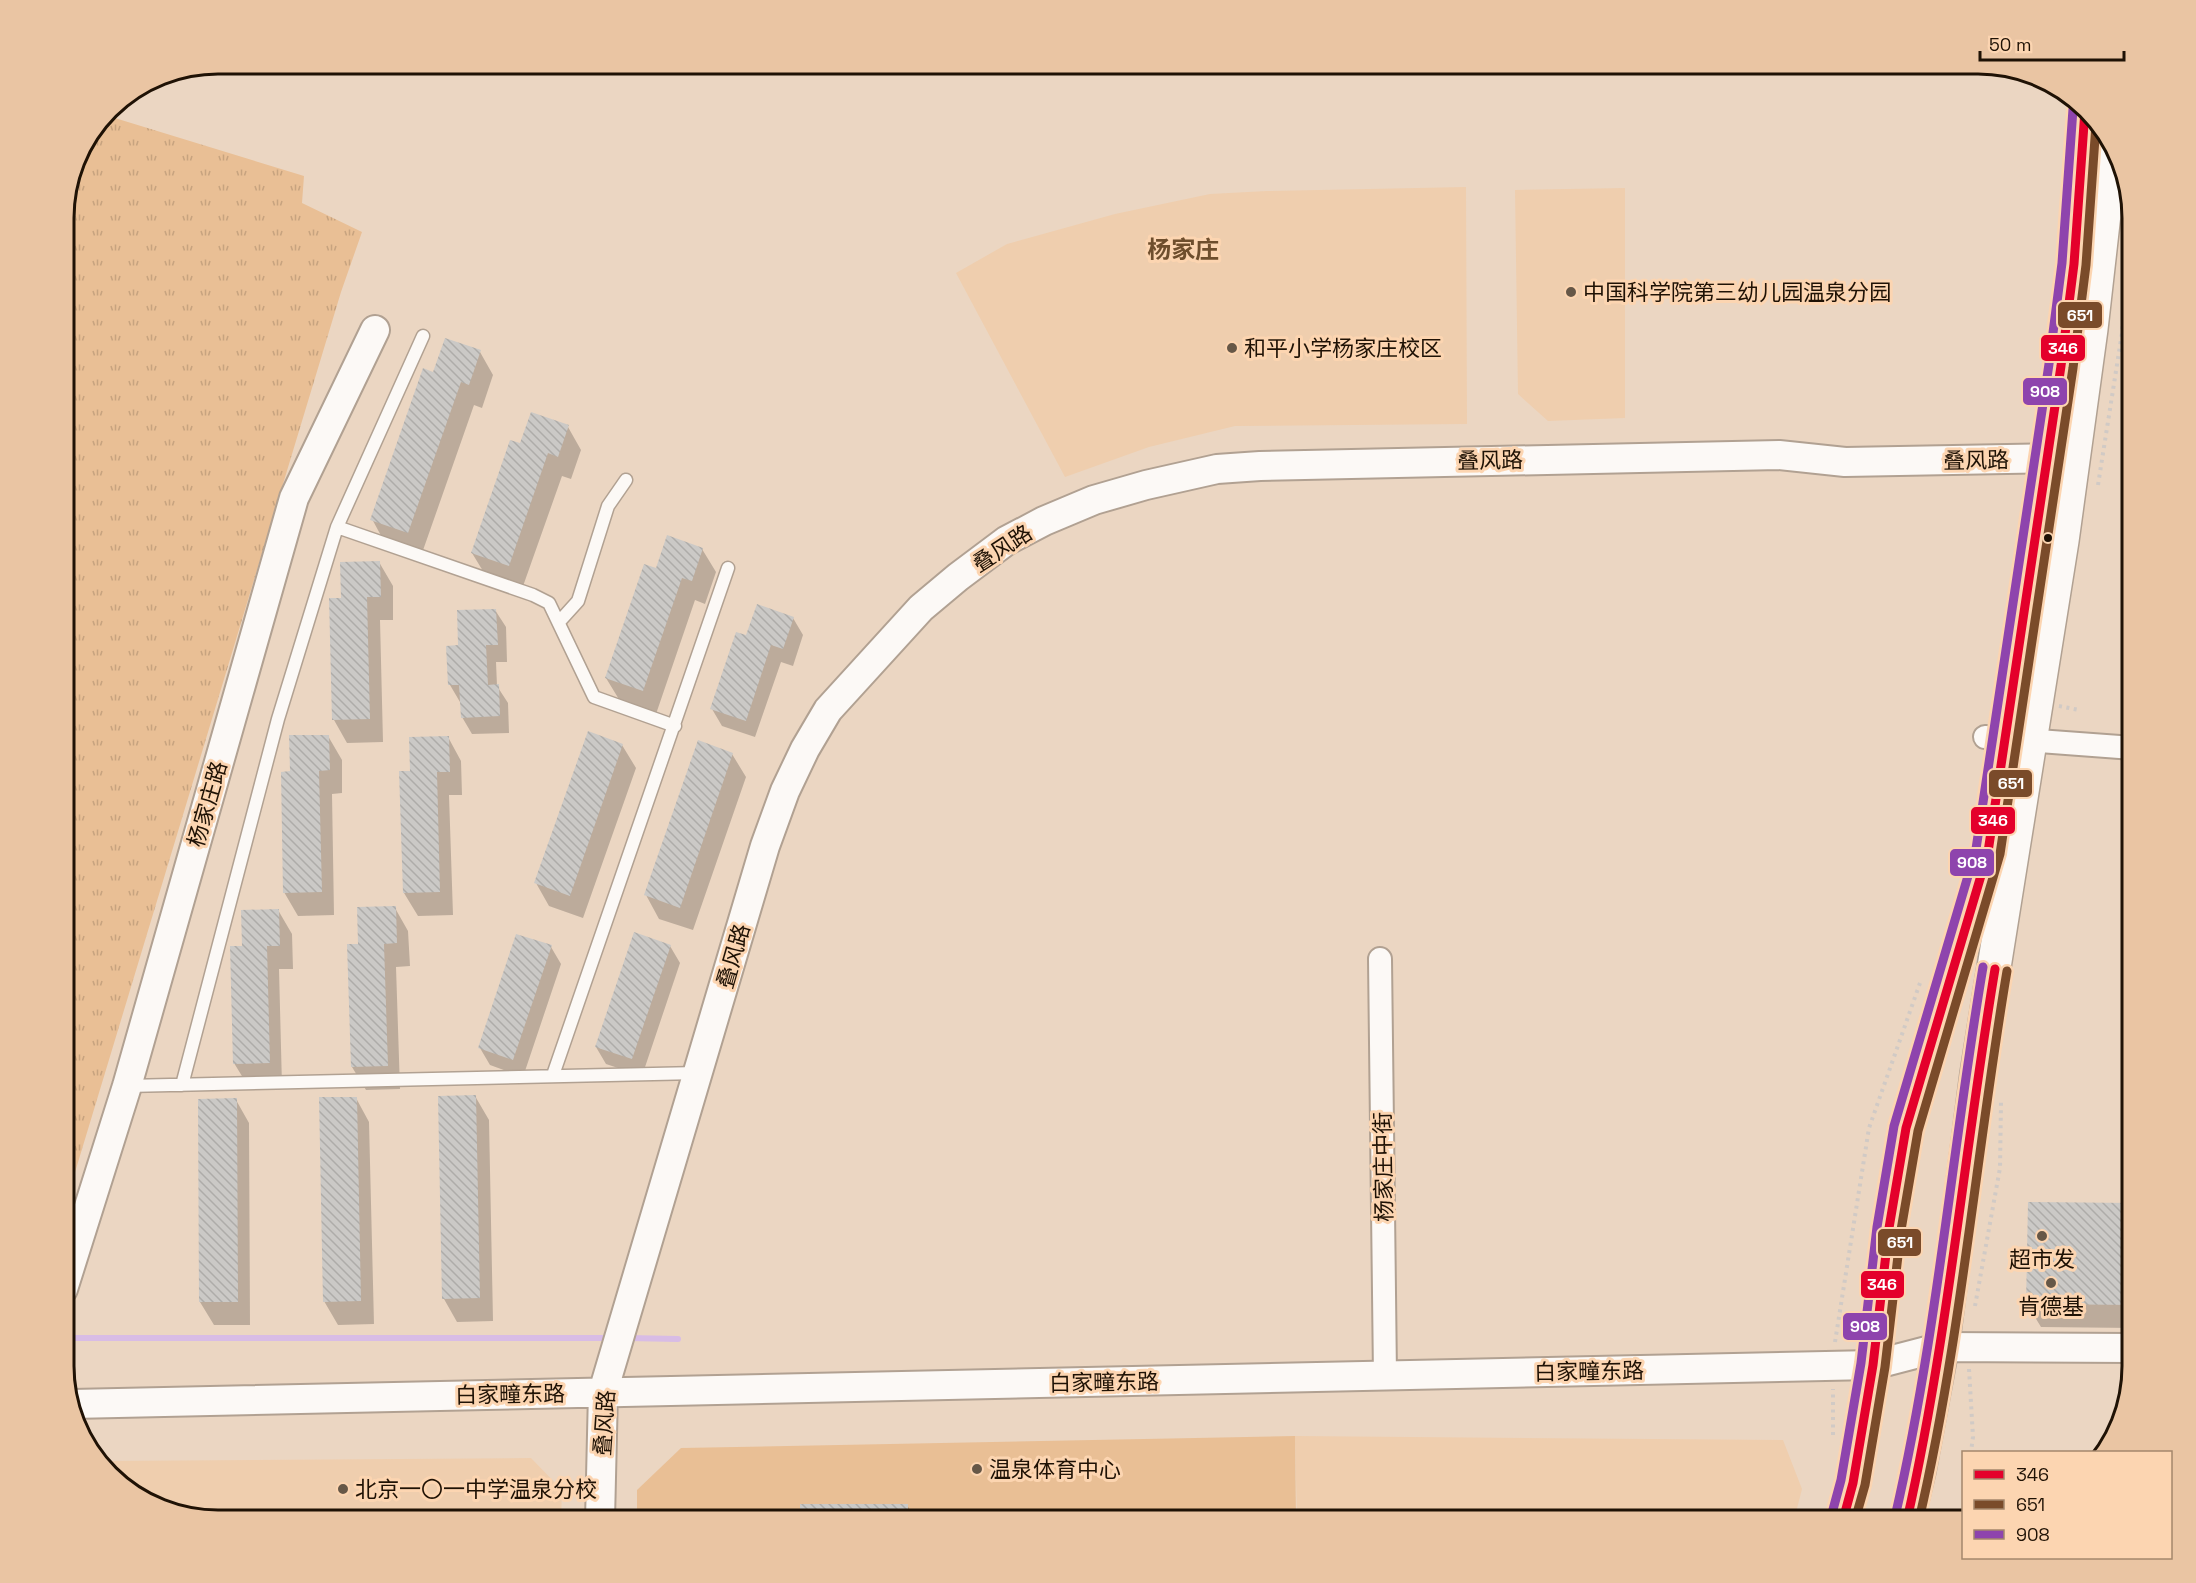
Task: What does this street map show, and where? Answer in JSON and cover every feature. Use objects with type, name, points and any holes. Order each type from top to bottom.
[{"type":"main road","points":[[1909,1510],[1955,1347],[1977,1074],[2019,739],[2060,458],[2084,119]]},
{"type":"main road","points":[[2060,458],[2091,329],[2104,214],[2108,154]]},
{"type":"main road","points":[[1846,1510],[1853,1483],[1873,1365],[1889,1228],[1906,1128],[2019,739]]},
{"type":"street","name":"杨家庄路","points":[[74,1254],[127,1086],[294,498],[375,330]]},
{"type":"street","name":"叠风路","points":[[600,1510],[603,1392],[769,835],[785,791],[805,749],[828,710],[921,608],[1006,542],[1044,521],[1094,500],[1146,485],[1217,469],[1260,466],[1779,455],[1845,462],[2060,458]]},
{"type":"street","points":[[2019,739],[2122,747]]},
{"type":"street","name":"杨家庄中街","points":[[1380,959],[1385,1376]]},
{"type":"street","name":"白家疃东路","points":[[79,1404],[1873,1365],[1955,1347],[2122,1348]]},
{"type":"lane","points":[[182,1085],[278,719],[337,527],[423,336]]},
{"type":"lane","points":[[559,622],[578,601],[608,506],[626,480]]},
{"type":"lane","points":[[337,527],[533,595],[549,603],[594,697],[675,726]]},
{"type":"lane","points":[[553,1075],[728,568]]},
{"type":"lane","points":[[127,1086],[698,1073]]},
{"type":"path","points":[[2097,493],[2122,333]]},
{"type":"path","points":[[2019,739],[2064,696]]},
{"type":"path","points":[[1833,1443],[1835,1340],[1869,1128],[1924,973]]},
{"type":"path","points":[[1971,1451],[1973,1437],[1955,1347],[2000,1168],[2001,1097]]},
{"type":"shaded area","name":"和平小学杨家庄校区","points":[[1466,187],[1467,424],[1235,426],[1149,447],[1065,477],[956,273],[1007,244],[1115,214],[1210,194]]},
{"type":"shaded area","name":"中国科学院第三幼儿园温泉分园","points":[[1625,188],[1625,418],[1548,421],[1518,394],[1515,190]]},
{"type":"shaded area","points":[[1295,1436],[1783,1440],[1802,1489],[1797,1510],[1297,1510]]},
{"type":"shaded area","name":"北京一〇一中学温泉分校","points":[[531,1458],[562,1490],[561,1510],[217,1510],[198,1508],[162,1499],[130,1480],[109,1461]]},
{"type":"green space","points":[[114,118],[304,176],[302,203],[362,232],[341,292],[74,1176],[74,208],[78,180],[84,162],[98,137]]},
{"type":"green space","name":"温泉体育中心","points":[[1295,1436],[1296,1510],[637,1510],[637,1490],[681,1448]]},
{"type":"building","points":[[445,338],[481,350],[469,385],[461,382],[408,533],[370,520],[423,368],[433,372]]},
{"type":"building","points":[[531,412],[569,425],[558,457],[548,453],[509,566],[471,553],[510,440],[520,443]]},
{"type":"building","points":[[667,535],[703,548],[692,581],[682,578],[643,691],[605,678],[644,564],[656,568]]},
{"type":"building","points":[[380,561],[381,597],[367,597],[370,719],[332,720],[329,598],[341,598],[340,562]]},
{"type":"building","points":[[757,604],[794,617],[783,649],[771,645],[746,721],[710,709],[736,632],[746,635]]},
{"type":"building","points":[[496,609],[498,645],[486,645],[488,685],[499,684],[500,716],[461,718],[459,685],[448,685],[446,646],[458,645],[457,610]]},
{"type":"building","points":[[588,731],[623,744],[570,896],[534,883]]},
{"type":"building","points":[[289,735],[329,735],[330,770],[319,771],[322,892],[283,893],[281,772],[290,771]]},
{"type":"building","points":[[449,736],[450,772],[437,772],[440,892],[403,893],[399,771],[410,771],[409,737]]},
{"type":"building","points":[[698,740],[733,753],[680,908],[644,895]]},
{"type":"building","points":[[396,906],[397,943],[384,944],[388,1066],[351,1067],[347,944],[358,944],[357,907]]},
{"type":"building","points":[[279,909],[280,946],[267,946],[270,1063],[233,1064],[230,946],[242,946],[241,910]]},
{"type":"building","points":[[634,932],[671,945],[632,1059],[595,1047]]},
{"type":"building","points":[[516,934],[552,945],[513,1060],[478,1048]]},
{"type":"building","points":[[476,1095],[480,1298],[442,1299],[438,1096]]},
{"type":"building","points":[[319,1097],[357,1097],[361,1301],[323,1302]]},
{"type":"building","points":[[237,1098],[238,1302],[199,1302],[198,1099]]},
{"type":"building","points":[[2028,1202],[2122,1203],[2122,1305],[2026,1304]]},
{"type":"building","points":[[800,1504],[908,1504],[908,1510],[800,1510]]},
{"type":"waterway","points":[[74,1338],[612,1338]]},
{"type":"waterway","points":[[628,1338],[678,1339]]},
{"type":"transit line","name":"908","points":[[1833,1510],[1841,1480],[1861,1363],[1877,1227],[1894,1126],[1976,849],[2049,364],[2062,263],[2073,109]]},
{"type":"transit line","name":"346","points":[[1846,1510],[1853,1483],[1873,1365],[1889,1228],[1906,1128],[1988,852],[2061,366],[2074,264],[2084,119]]},
{"type":"transit line","name":"651","points":[[1858,1510],[1865,1485],[1885,1367],[1901,1230],[1918,1131],[2000,854],[2073,368],[2086,265],[2095,133]]},
{"type":"transit line","name":"908","points":[[1897,1510],[1910,1449],[1933,1312],[1983,967]]},
{"type":"transit line","name":"346","points":[[1909,1510],[1945,1314],[1995,969]]},
{"type":"transit line","name":"651","points":[[1921,1510],[1934,1452],[1957,1315],[2007,971]]},
{"type":"place","name":"中国科学院第三幼儿园温泉分园","points":[[1571,292]]},
{"type":"place","name":"和平小学杨家庄校区","points":[[1232,348]]},
{"type":"place","name":"超市发","points":[[2042,1236]]},
{"type":"place","name":"肯德基","points":[[2051,1283]]},
{"type":"place","name":"温泉体育中心","points":[[977,1469]]},
{"type":"place","name":"北京一〇一中学温泉分校","points":[[343,1489]]},
{"type":"district","name":"杨家庄","points":[[1183,250]]}]
